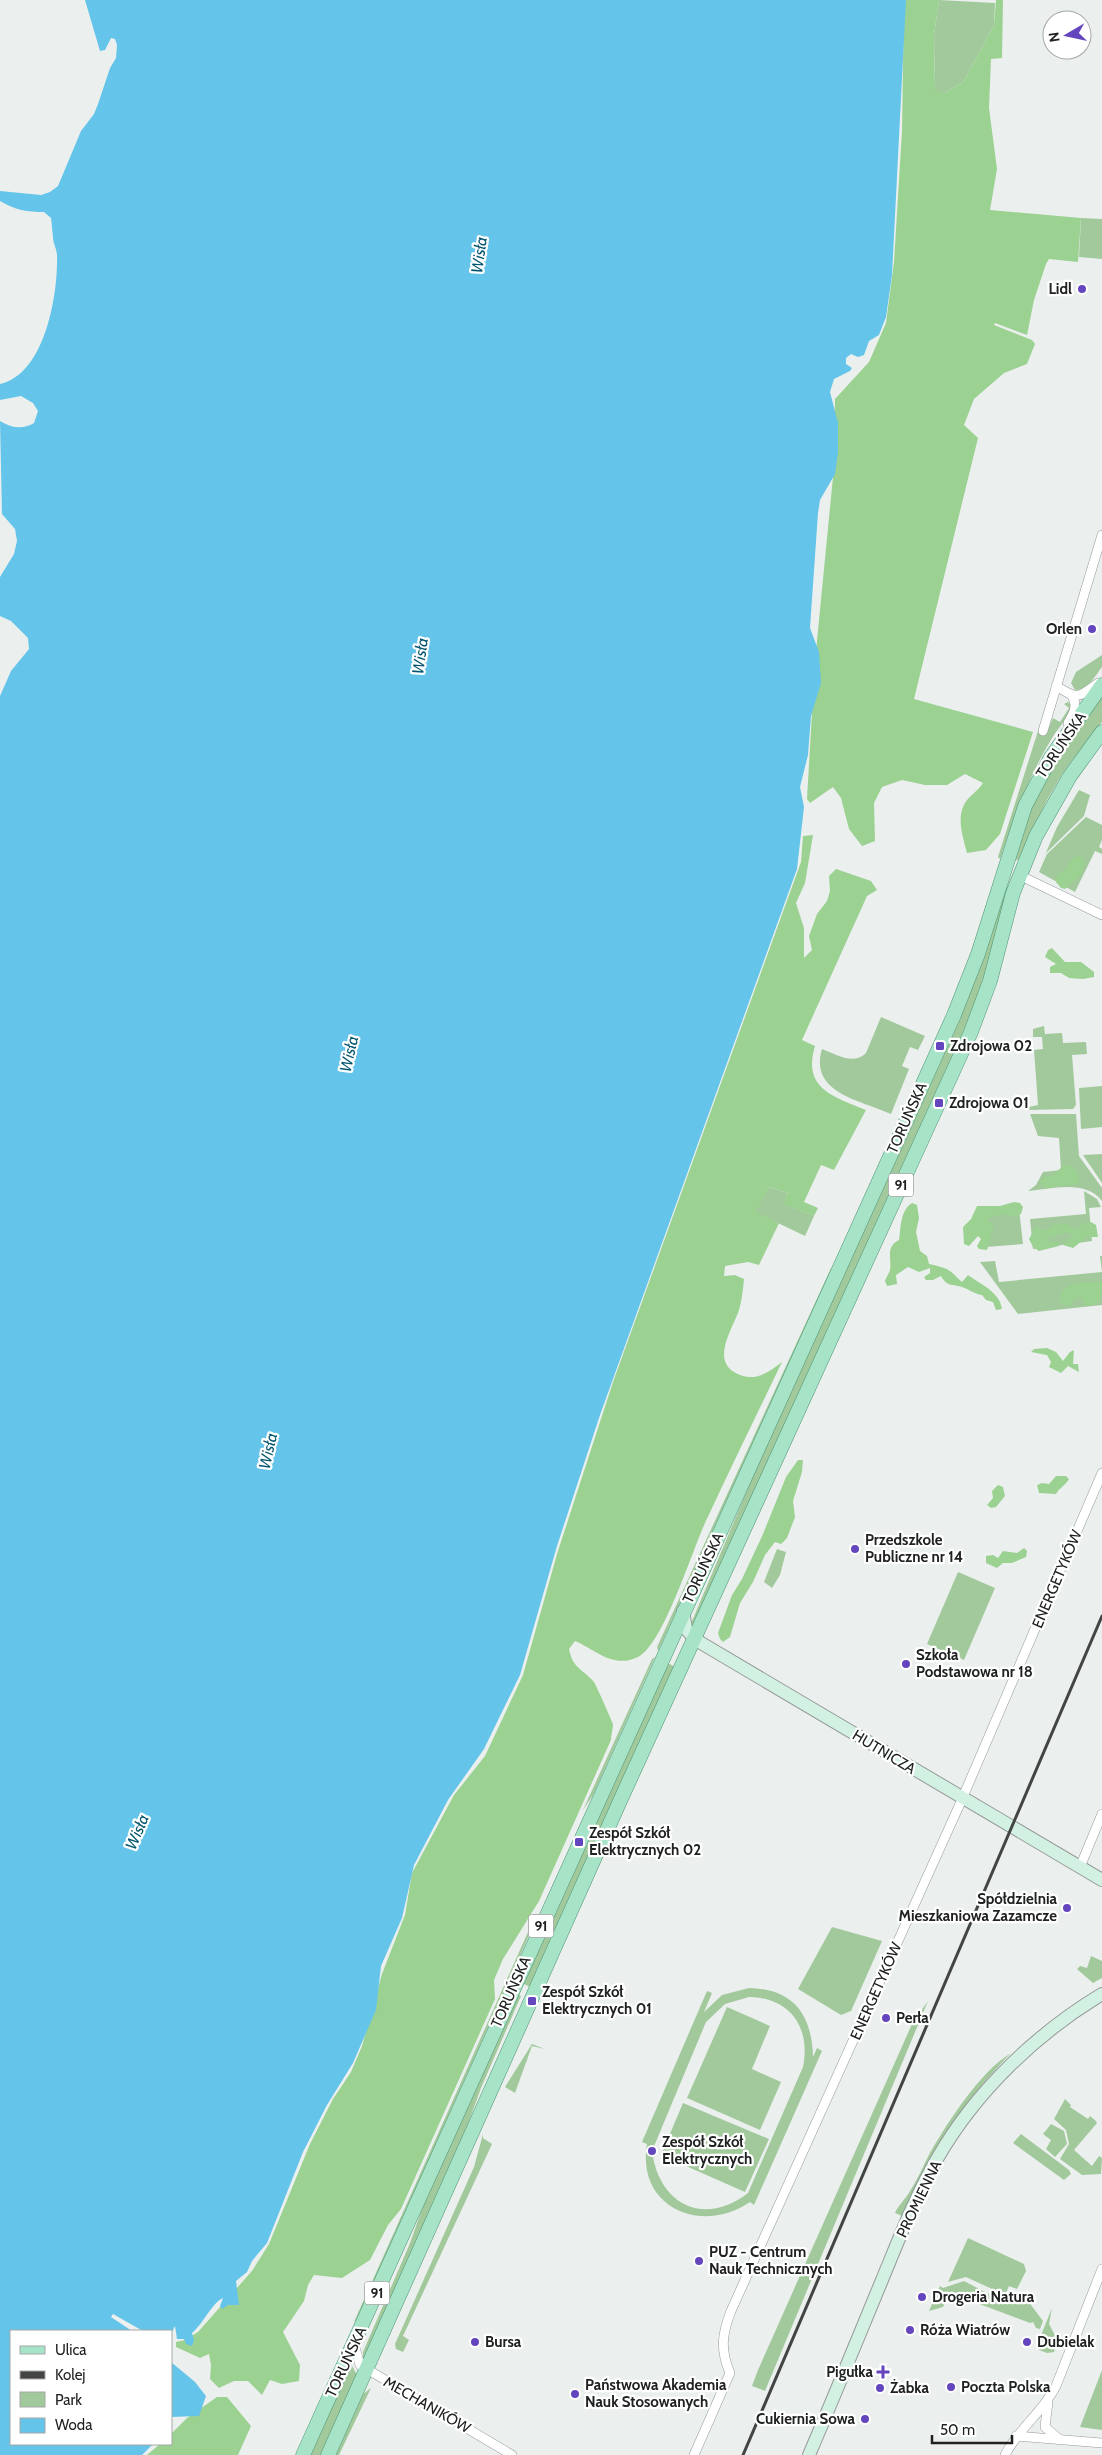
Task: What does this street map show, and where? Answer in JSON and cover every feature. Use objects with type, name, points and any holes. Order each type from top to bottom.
[{"type":"main road","name":"TORUŃSKA","points":[[303,2455],[954,1015],[978,954],[1019,819],[1036,782],[1060,744],[1102,685]]},
{"type":"main road","name":"TORUŃSKA","points":[[328,2455],[534,1995],[971,1032],[990,981],[1019,876],[1036,836],[1057,795],[1102,732]]},
{"type":"main road","points":[[514,1986],[534,1995]]},
{"type":"street","name":"TORUŃSKA","points":[[1043,731],[1102,535]]},
{"type":"street","name":"TORUŃSKA","points":[[1056,686],[1072,696],[1084,695],[1102,681]]},
{"type":"street","points":[[1060,744],[1064,728],[1075,710],[1072,696]]},
{"type":"street","points":[[1019,876],[1102,915]]},
{"type":"street","name":"ENERGETYKÓW","points":[[694,2455],[730,2373],[722,2347],[723,2335],[731,2311],[962,1799],[1102,1473]]},
{"type":"street","points":[[683,1611],[686,1629],[696,1640]]},
{"type":"street","name":"HUTNICZA","points":[[696,1640],[962,1799],[1102,1880]]},
{"type":"street","points":[[1080,1867],[1102,1814]]},
{"type":"street","name":"PROMIENNA","points":[[809,2455],[915,2201],[942,2150],[978,2101],[1016,2060],[1060,2022],[1102,1994]]},
{"type":"street","points":[[1062,2441],[1045,2427],[1048,2402],[1102,2270]]},
{"type":"street","name":"MECHANIKÓW","points":[[354,2344],[357,2360],[360,2365],[512,2455]]},
{"type":"street","points":[[1004,2455],[1016,2436],[1048,2402]]},
{"type":"street","points":[[1016,2436],[1102,2443]]},
{"type":"green space","points":[[904,0],[939,0],[934,35],[935,90],[945,93],[964,81],[994,25],[996,0],[1003,0],[1002,58],[991,59],[989,108],[997,169],[990,210],[1081,218],[1078,262],[1049,259],[1034,300],[1027,335],[995,323],[994,325],[1032,340],[1035,344],[1027,364],[1004,373],[974,399],[964,425],[978,438],[914,699],[1033,732],[1000,834],[986,850],[967,853],[961,828],[962,809],[967,800],[983,783],[965,774],[947,785],[925,785],[902,780],[882,787],[874,803],[875,841],[862,846],[849,829],[841,798],[833,787],[810,803],[807,799],[815,661],[833,477],[835,399],[869,362],[886,323],[894,262],[902,131]]},
{"type":"green space","points":[[939,0],[995,3],[994,25],[964,81],[945,93],[935,91],[934,35]]},
{"type":"green space","points":[[1081,218],[1102,219],[1102,259],[1079,257]]},
{"type":"green space","points":[[1102,655],[1102,667],[1086,689],[1075,690],[1071,683],[1076,672]]},
{"type":"green space","points":[[1102,697],[1102,722],[1064,771],[1047,800],[1019,859],[1015,861],[1016,850],[1035,800],[1066,747]]},
{"type":"green space","points":[[1068,702],[1071,705],[1068,714],[1036,767],[1000,859],[998,857],[1038,731],[1046,734],[1053,718],[1060,722],[1069,708],[1064,704]]},
{"type":"green space","points":[[1079,790],[1090,795],[1084,816],[1046,853],[1039,869],[1057,827]]},
{"type":"green space","points":[[1086,817],[1102,825],[1102,840],[1099,847],[1102,849],[1102,854],[1095,851],[1075,892],[1039,872],[1047,854]]},
{"type":"green space","points":[[813,835],[805,883],[796,903],[804,928],[804,958],[812,950],[809,936],[817,914],[827,901],[830,891],[829,876],[836,869],[871,881],[877,890],[867,896],[802,1040],[815,1046],[812,1061],[813,1072],[817,1082],[832,1095],[866,1110],[834,1170],[821,1165],[804,1202],[818,1208],[814,1216],[783,1204],[788,1193],[769,1187],[756,1212],[779,1223],[759,1265],[748,1262],[725,1266],[724,1276],[735,1275],[744,1279],[739,1310],[725,1347],[724,1356],[726,1364],[732,1371],[743,1376],[754,1377],[769,1371],[782,1362],[705,1523],[667,1617],[648,1649],[638,1657],[621,1661],[605,1657],[575,1641],[569,1649],[573,1661],[594,1682],[598,1689],[613,1724],[611,1740],[539,1901],[503,1959],[494,1980],[495,1999],[401,2209],[388,2225],[370,2260],[342,2278],[314,2275],[308,2285],[304,2301],[283,2332],[300,2365],[299,2381],[282,2384],[270,2380],[262,2395],[248,2381],[234,2381],[219,2388],[210,2379],[211,2365],[209,2354],[200,2358],[176,2347],[176,2342],[185,2340],[198,2332],[252,2271],[269,2244],[310,2144],[333,2099],[351,2072],[362,2046],[382,1974],[405,1915],[412,1873],[454,1795],[485,1756],[523,1675],[557,1554],[613,1382],[801,862],[803,836]]},
{"type":"green space","points":[[1080,856],[1084,860],[1082,874],[1065,889],[1061,888],[1056,882],[1057,875],[1064,871],[1073,858]]},
{"type":"green space","points":[[1006,887],[1008,889],[976,1005],[692,1628],[692,1621],[751,1481],[964,1003]]},
{"type":"green space","points":[[1052,948],[1065,962],[1081,962],[1094,972],[1094,977],[1083,979],[1069,978],[1061,973],[1050,973],[1050,967],[1056,964],[1045,957],[1048,950]]},
{"type":"green space","points":[[881,1017],[925,1036],[918,1050],[910,1047],[902,1066],[909,1069],[891,1114],[840,1093],[823,1076],[820,1064],[822,1049],[844,1058],[856,1059],[861,1057],[866,1053]]},
{"type":"green space","points":[[1044,1026],[1045,1034],[1062,1033],[1063,1043],[1086,1042],[1087,1054],[1072,1055],[1076,1105],[1073,1109],[1029,1110],[1029,1107],[1038,1105],[1034,1050],[1043,1049],[1042,1037],[1033,1037],[1033,1029]]},
{"type":"green space","points":[[1102,1086],[1102,1127],[1081,1129],[1079,1088]]},
{"type":"green space","points":[[1030,1114],[1076,1114],[1079,1156],[1102,1188],[1102,1201],[1095,1194],[1078,1188],[1057,1187],[1028,1191],[1036,1185],[1043,1172],[1061,1170],[1059,1138],[1038,1136]]},
{"type":"green space","points":[[1102,1154],[1102,1183],[1083,1155]]},
{"type":"green space","points":[[1064,1165],[1070,1165],[1077,1171],[1080,1179],[1077,1184],[1046,1188],[1042,1186],[1040,1182],[1044,1177],[1052,1176]]},
{"type":"green space","points":[[769,1187],[788,1193],[784,1204],[814,1216],[805,1236],[755,1212]]},
{"type":"green space","points":[[1084,1191],[1097,1199],[1101,1207],[1089,1208],[1092,1241],[1033,1249],[1030,1219],[1086,1214]]},
{"type":"green space","points":[[1014,1202],[1020,1203],[1023,1207],[1021,1214],[1013,1217],[1003,1214],[988,1218],[987,1221],[994,1224],[987,1250],[979,1249],[977,1246],[981,1239],[978,1236],[969,1246],[964,1244],[963,1227],[971,1219],[977,1206],[1000,1206]]},
{"type":"green space","points":[[912,1203],[917,1205],[919,1218],[916,1232],[920,1251],[927,1256],[929,1264],[948,1270],[962,1282],[968,1275],[994,1293],[1002,1309],[996,1310],[993,1302],[986,1300],[982,1295],[948,1284],[941,1276],[933,1280],[926,1280],[924,1277],[930,1273],[930,1268],[919,1272],[908,1267],[896,1275],[897,1284],[887,1286],[885,1281],[890,1270],[891,1249],[899,1240],[903,1215]]},
{"type":"green space","points":[[1019,1209],[1023,1244],[986,1247],[983,1213]]},
{"type":"green space","points":[[1091,1222],[1096,1225],[1098,1237],[1087,1237],[1073,1248],[1063,1245],[1073,1236],[1067,1232],[1047,1238],[1048,1242],[1058,1241],[1059,1246],[1039,1251],[1033,1247],[1029,1239],[1036,1226],[1046,1231],[1053,1225],[1067,1224],[1075,1230],[1084,1223]]},
{"type":"green space","points":[[1100,1256],[1102,1256],[1102,1272]]},
{"type":"green space","points":[[995,1261],[999,1282],[1102,1272],[1102,1305],[1018,1314],[980,1262]]},
{"type":"green space","points":[[832,1269],[658,1651],[657,1647]]},
{"type":"green space","points":[[1083,1282],[1102,1282],[1101,1296],[1098,1302],[1091,1306],[1085,1306],[1082,1297],[1079,1297],[1069,1307],[1060,1302],[1064,1289],[1070,1285]]},
{"type":"green space","points":[[1047,1348],[1056,1352],[1063,1361],[1074,1350],[1073,1364],[1078,1364],[1079,1372],[1068,1366],[1061,1373],[1049,1367],[1051,1362],[1047,1355],[1031,1352],[1034,1349]]},
{"type":"green space","points":[[798,1460],[803,1460],[802,1472],[793,1501],[795,1517],[787,1538],[781,1544],[775,1542],[765,1555],[753,1582],[740,1603],[730,1637],[723,1642],[718,1633],[732,1595],[742,1579],[763,1534],[786,1477]]},
{"type":"green space","points":[[1056,1476],[1066,1476],[1069,1479],[1056,1494],[1039,1493],[1037,1485],[1042,1483],[1049,1484]]},
{"type":"green space","points":[[998,1485],[1003,1487],[1005,1496],[996,1507],[991,1508],[987,1505],[993,1498],[992,1491]]},
{"type":"green space","points":[[1024,1548],[1027,1551],[1026,1557],[1012,1563],[1003,1563],[997,1568],[986,1563],[986,1556],[993,1555],[998,1558],[1003,1551],[1017,1553]]},
{"type":"green space","points":[[777,1549],[786,1552],[780,1575],[772,1588],[764,1582]]},
{"type":"green space","points":[[958,1572],[995,1588],[964,1660],[927,1644]]},
{"type":"green space","points":[[655,1657],[593,1795],[583,1810],[652,1659]]},
{"type":"green space","points":[[667,1663],[676,1667],[554,1933],[546,1930]]},
{"type":"green space","points":[[832,1927],[882,1941],[851,2011],[841,2015],[798,1989]]},
{"type":"green space","points":[[531,1931],[357,2320],[354,2322],[528,1932]]},
{"type":"green space","points":[[544,1936],[552,1939],[530,1987],[522,1983]]},
{"type":"green space","points":[[1091,1956],[1102,1961],[1102,1978],[1093,1983],[1077,1969],[1080,1966],[1087,1968]]},
{"type":"green space","points":[[749,1988],[764,1989],[788,1999],[797,2007],[809,2028],[813,2057],[817,2048],[822,2051],[754,2205],[750,2202],[731,2212],[712,2216],[693,2215],[676,2209],[662,2199],[652,2185],[646,2166],[647,2144],[642,2142],[707,1991],[712,1993],[704,2012],[722,1995]],"holes":[[[749,1997],[776,2003],[794,2017],[804,2039],[803,2067],[748,2193],[732,2203],[715,2208],[700,2209],[686,2205],[674,2197],[664,2185],[656,2170],[652,2151],[706,2022],[725,2004]]]},
{"type":"green space","points":[[518,1994],[521,1996],[481,2088],[468,2124],[363,2360],[363,2352],[410,2243],[427,2195]]},
{"type":"green space","points":[[928,2001],[765,2391],[752,2386],[912,2024]]},
{"type":"green space","points":[[727,2007],[770,2026],[752,2069],[781,2082],[760,2130],[687,2098]]},
{"type":"green space","points":[[532,2044],[545,2049],[532,2046],[515,2093],[505,2087]]},
{"type":"green space","points":[[1011,2053],[978,2090],[949,2129],[924,2171],[902,2216],[895,2213],[913,2186],[931,2151],[966,2097],[999,2061]]},
{"type":"green space","points":[[1065,2099],[1071,2105],[1070,2107],[1088,2119],[1090,2116],[1097,2123],[1074,2150],[1092,2166],[1099,2156],[1102,2158],[1101,2174],[1082,2175],[1060,2159],[1069,2144],[1066,2130],[1054,2119]]},
{"type":"green space","points":[[683,2103],[769,2139],[745,2192],[661,2155]]},
{"type":"green space","points":[[1051,2124],[1064,2131],[1067,2144],[1055,2157],[1046,2149],[1051,2140],[1043,2134]]},
{"type":"green space","points":[[483,2134],[483,2138],[492,2144],[403,2336],[409,2340],[403,2352],[396,2349],[395,2344],[474,2167]]},
{"type":"green space","points":[[1021,2134],[1069,2170],[1071,2174],[1064,2180],[1013,2143]]},
{"type":"green space","points":[[968,2238],[1024,2264],[1026,2271],[1017,2289],[1009,2286],[1005,2295],[966,2277],[948,2282]]},
{"type":"green space","points":[[964,2281],[1008,2304],[1014,2292],[1025,2297],[1043,2321],[1040,2329],[1036,2328],[1033,2322],[1030,2323],[950,2293],[943,2307],[929,2311],[940,2286],[943,2288]]},
{"type":"green space","points":[[1052,2308],[1049,2324],[1058,2341],[1054,2352],[1047,2353],[1039,2350],[1037,2345]]},
{"type":"green space","points":[[351,2364],[357,2375],[321,2455],[311,2455]]},
{"type":"green space","points":[[1102,2370],[1102,2430],[1080,2427]]},
{"type":"green space","points":[[371,2388],[339,2455],[336,2455],[363,2394]]},
{"type":"green space","points":[[217,2397],[227,2397],[251,2426],[238,2455],[147,2455],[159,2445],[172,2445],[172,2433],[187,2418]]},
{"type":"water","name":"Wisła","points":[[85,0],[906,0],[892,275],[886,317],[879,335],[869,341],[864,355],[858,357],[851,354],[846,358],[846,364],[852,368],[850,371],[834,379],[830,392],[838,423],[838,452],[835,474],[820,500],[818,513],[810,628],[819,652],[821,683],[811,716],[808,755],[800,787],[804,807],[797,869],[600,1415],[557,1546],[520,1675],[484,1749],[448,1800],[414,1865],[402,1918],[381,1966],[376,2010],[353,2063],[327,2105],[303,2152],[267,2243],[252,2261],[247,2272],[236,2281],[239,2305],[228,2305],[222,2309],[220,2306],[223,2298],[219,2301],[192,2333],[194,2340],[192,2346],[186,2344],[184,2339],[177,2339],[175,2326],[172,2332],[172,2330],[141,2330],[113,2314],[111,2317],[130,2330],[10,2330],[10,2445],[152,2445],[142,2455],[0,2455],[0,696],[11,671],[29,649],[28,638],[11,621],[0,616],[0,577],[14,554],[17,541],[15,529],[2,514],[0,421],[13,427],[25,427],[34,423],[38,411],[33,403],[21,396],[0,400],[0,384],[15,377],[28,365],[38,349],[46,331],[51,311],[55,291],[57,256],[51,218],[44,212],[32,212],[11,207],[0,201],[0,191],[41,195],[50,192],[58,186],[81,131],[94,114],[110,68],[116,58],[117,45],[115,39],[111,38],[105,50],[100,51]]},
{"type":"water","points":[[172,2363],[195,2382],[206,2396],[199,2416],[172,2417]]},
{"type":"railway","points":[[743,2455],[1102,1616]]},
{"type":"place","name":"Lidl","points":[[1082,289]]},
{"type":"place","name":"Orlen","points":[[1092,629]]},
{"type":"place","name":"Zdrojowa 02","points":[[940,1046]]},
{"type":"place","name":"Zdrojowa 01","points":[[939,1103]]},
{"type":"place","name":"Przedszkole Publiczne nr 14","points":[[855,1549]]},
{"type":"place","name":"Szkoła Podstawowa nr 18","points":[[906,1664]]},
{"type":"place","name":"Zespół Szkół Elektrycznych 02","points":[[579,1842]]},
{"type":"place","name":"Spółdzielnia Mieszkaniowa Zazamcze","points":[[1067,1908]]},
{"type":"place","name":"Zespół Szkół Elektrycznych 01","points":[[532,2001]]},
{"type":"place","name":"Perła","points":[[886,2018]]},
{"type":"place","name":"Zespół Szkół Elektrycznych","points":[[652,2151]]},
{"type":"place","name":"PUZ - Centrum Nauk Technicznych","points":[[699,2261]]},
{"type":"place","name":"Drogeria Natura","points":[[922,2297]]},
{"type":"place","name":"Róża Wiatrów","points":[[910,2330]]},
{"type":"place","name":"Bursa","points":[[475,2342]]},
{"type":"place","name":"Dubielak","points":[[1027,2342]]},
{"type":"place","name":"Pigułka","points":[[883,2372]]},
{"type":"place","name":"Poczta Polska","points":[[951,2387]]},
{"type":"place","name":"Żabka","points":[[880,2388]]},
{"type":"place","name":"Państwowa Akademia Nauk Stosowanych","points":[[575,2394]]},
{"type":"place","name":"Cukiernia Sowa","points":[[865,2419]]}]
